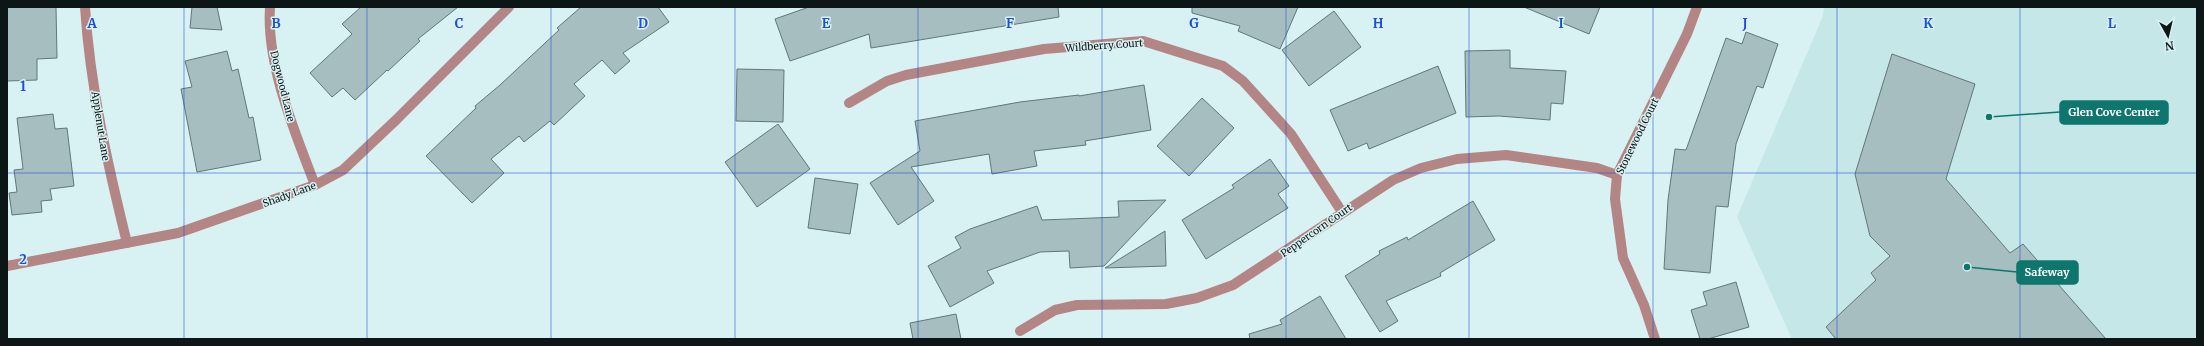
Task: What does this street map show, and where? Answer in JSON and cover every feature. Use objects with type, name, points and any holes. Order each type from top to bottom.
[{"type":"street","name":"Applenut Lane","points":[[85,7],[86,31],[108,168],[128,243]]},
{"type":"street","name":"Dogwood Lane","points":[[270,7],[273,51],[287,110],[315,185]]},
{"type":"street","name":"Shady Lane","points":[[7,266],[178,233],[315,185],[343,170],[396,120],[509,7]]},
{"type":"street","name":"Stonewood Court","points":[[1655,339],[1644,306],[1623,258],[1615,200],[1617,176],[1686,34],[1696,7]]},
{"type":"street","name":"Wildberry Court","points":[[849,103],[887,81],[906,75],[1044,49],[1143,41],[1223,66],[1243,81],[1291,134],[1342,212]]},
{"type":"street","name":"Peppercorn Court","points":[[1020,331],[1055,310],[1077,305],[1166,304],[1197,298],[1232,285],[1276,258],[1342,212],[1393,180],[1421,168],[1457,159],[1506,155],[1597,168],[1617,176]]},
{"type":"shaded area","points":[[1824,7],[2197,7],[2197,339],[1792,339],[1737,217],[1823,16]]},
{"type":"building","points":[[7,7],[56,7],[57,58],[37,59],[37,80],[7,81]]},
{"type":"building","points":[[192,7],[217,7],[222,30],[190,28]]},
{"type":"building","points":[[361,7],[458,7],[418,39],[420,41],[355,100],[343,88],[332,97],[310,73],[352,34],[342,24]]},
{"type":"building","points":[[581,7],[658,7],[669,22],[623,53],[630,61],[615,74],[602,60],[574,84],[585,96],[554,125],[550,121],[524,142],[519,136],[491,159],[504,173],[472,203],[426,156],[476,108],[475,106],[500,85],[559,30],[557,28]]},
{"type":"building","points":[[809,7],[1058,7],[1059,17],[871,48],[869,34],[790,61],[775,19]]},
{"type":"building","points":[[1192,7],[1298,7],[1280,49],[1238,31],[1240,26],[1192,13]]},
{"type":"building","points":[[1524,7],[1600,7],[1589,34]]},
{"type":"building","points":[[1334,11],[1361,47],[1309,86],[1282,50]]},
{"type":"building","points":[[1746,32],[1778,44],[1763,88],[1757,86],[1736,144],[1728,207],[1716,206],[1710,273],[1664,269],[1668,200],[1675,149],[1686,150],[1726,38],[1742,44]]},
{"type":"building","points":[[1510,50],[1510,68],[1566,71],[1563,104],[1551,103],[1550,120],[1499,116],[1466,117],[1465,51]]},
{"type":"building","points":[[227,51],[232,71],[238,69],[249,118],[253,117],[261,160],[197,172],[181,89],[192,87],[185,61]]},
{"type":"building","points":[[1892,54],[1975,84],[1946,179],[2010,253],[2023,244],[2106,339],[1836,339],[1826,327],[1876,280],[1871,273],[1890,256],[1870,236],[1855,174]]},
{"type":"building","points":[[1438,66],[1456,113],[1369,149],[1367,143],[1348,151],[1330,110]]},
{"type":"building","points":[[737,69],[784,70],[783,122],[736,121]]},
{"type":"building","points":[[1144,85],[1151,130],[1085,141],[1086,145],[1034,151],[1037,166],[992,174],[989,154],[911,167],[934,201],[898,225],[870,183],[920,151],[915,121],[1020,102],[1079,96]]},
{"type":"building","points":[[1202,98],[1234,128],[1189,176],[1157,146]]},
{"type":"building","points":[[53,114],[55,129],[67,128],[74,186],[50,189],[52,200],[41,201],[42,212],[12,215],[9,193],[17,192],[14,170],[23,169],[17,118]]},
{"type":"building","points":[[778,124],[810,169],[757,207],[725,162]]},
{"type":"building","points":[[1270,159],[1289,186],[1278,194],[1288,208],[1206,259],[1182,220],[1234,188],[1232,185]]},
{"type":"building","points":[[815,178],[858,184],[850,234],[808,228]]},
{"type":"building","points":[[1166,200],[1104,266],[1070,268],[1069,251],[1040,252],[987,271],[994,283],[950,307],[928,266],[961,248],[955,237],[970,229],[1037,206],[1042,220],[1119,217],[1118,201]]},
{"type":"building","points":[[1473,201],[1495,240],[1440,273],[1441,276],[1386,301],[1398,321],[1380,332],[1345,276],[1380,254],[1379,251],[1407,237],[1408,240]]},
{"type":"building","points":[[1165,231],[1166,266],[1105,268]]},
{"type":"building","points":[[1736,282],[1749,327],[1708,339],[1700,339],[1691,310],[1707,305],[1703,292]]},
{"type":"building","points":[[1320,296],[1346,339],[1250,339],[1249,334],[1282,324],[1280,320]]},
{"type":"building","points":[[956,314],[961,339],[913,339],[910,323]]},
{"type":"place","name":"Glen Cove Center","points":[[1989,117]]},
{"type":"place","name":"Safeway","points":[[1967,267]]}]
